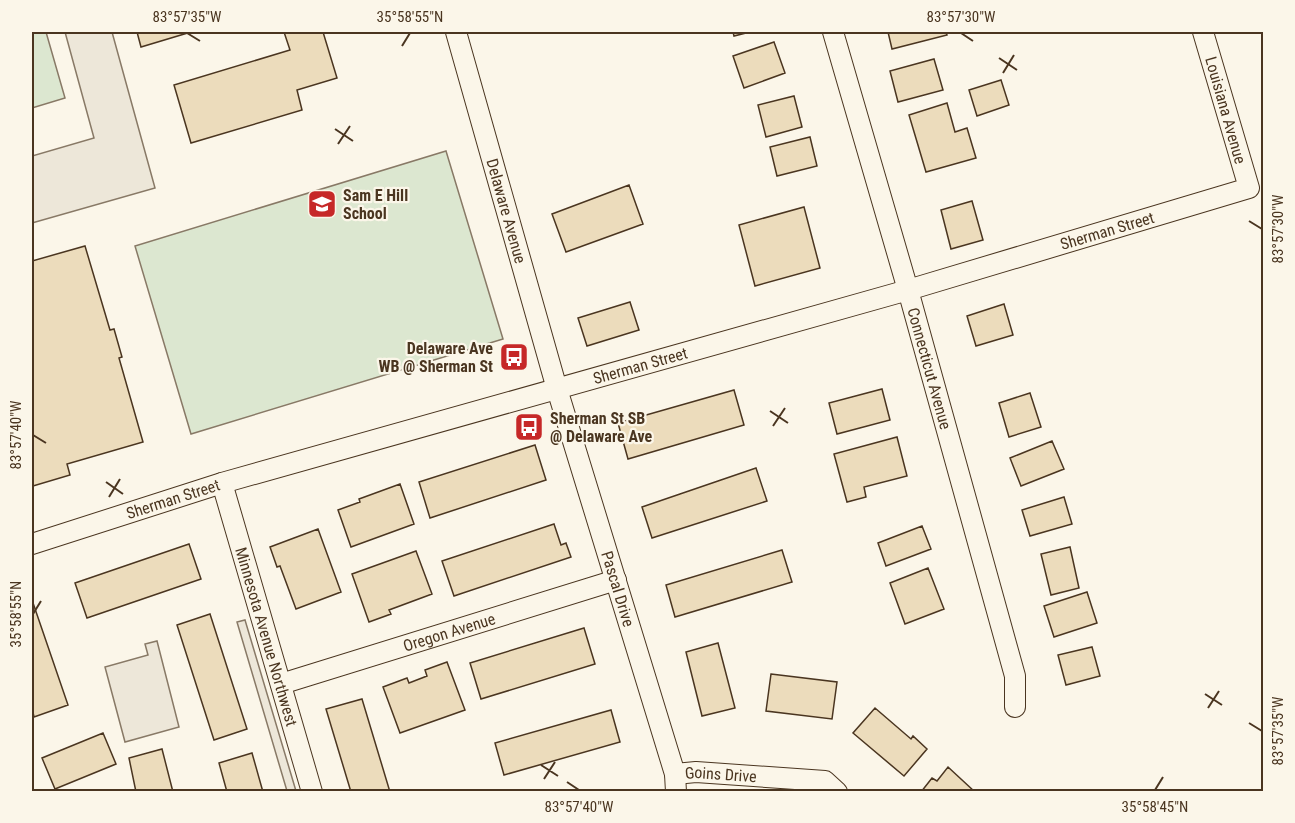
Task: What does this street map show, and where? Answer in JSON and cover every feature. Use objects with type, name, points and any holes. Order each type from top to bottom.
[{"type":"street","name":"Delaware Avenue","points":[[456,32],[557,389]]},
{"type":"street","name":"Connecticut Avenue","points":[[833,32],[908,290],[1015,676],[1014,707]]},
{"type":"street","name":"Louisiana Avenue","points":[[1203,32],[1249,188]]},
{"type":"street","name":"Sherman Street","points":[[32,544],[222,483],[908,290],[1249,188]]},
{"type":"street","name":"Pascal Drive","points":[[557,389],[675,783]]},
{"type":"street","name":"Minnesota Avenue Northwest","points":[[222,483],[312,792]]},
{"type":"street","name":"Oregon Avenue","points":[[281,684],[616,580]]},
{"type":"street","name":"Goins Drive","points":[[675,783],[696,772],[825,781],[837,792]]},
{"type":"green space","points":[[32,32],[46,32],[65,98],[32,108]]},
{"type":"green space","points":[[446,151],[503,339],[191,434],[135,246]]},
{"type":"shaded area","points":[[65,32],[112,32],[155,188],[32,223],[32,156],[94,138]]},
{"type":"shaded area","points":[[245,620],[296,791],[287,791],[237,622]]},
{"type":"shaded area","points":[[157,641],[179,727],[125,742],[105,667],[148,655],[145,644]]},
{"type":"building","points":[[137,32],[191,32],[141,47]]},
{"type":"building","points":[[284,32],[323,32],[337,78],[297,90],[302,110],[191,143],[174,85],[290,50]]},
{"type":"building","points":[[733,32],[750,32],[734,36]]},
{"type":"building","points":[[888,32],[946,32],[947,35],[892,49]]},
{"type":"building","points":[[774,42],[785,73],[744,88],[733,56]]},
{"type":"building","points":[[934,59],[943,90],[898,102],[890,71]]},
{"type":"building","points":[[1001,80],[1009,105],[977,116],[969,90]]},
{"type":"building","points":[[794,96],[802,127],[766,137],[758,105]]},
{"type":"building","points":[[947,103],[955,132],[967,128],[976,158],[926,172],[909,115]]},
{"type":"building","points":[[810,137],[817,166],[777,176],[770,147]]},
{"type":"building","points":[[629,185],[643,224],[566,252],[552,214]]},
{"type":"building","points":[[972,201],[983,240],[951,249],[941,210]]},
{"type":"building","points":[[804,207],[820,268],[755,286],[739,225]]},
{"type":"building","points":[[85,246],[110,330],[114,329],[122,357],[119,358],[143,442],[67,464],[70,475],[33,486],[32,261]]},
{"type":"building","points":[[630,302],[639,330],[587,346],[578,318]]},
{"type":"building","points":[[1004,304],[1013,335],[976,346],[967,316]]},
{"type":"building","points":[[882,389],[890,420],[837,434],[829,403]]},
{"type":"building","points":[[734,390],[744,425],[628,459],[618,423]]},
{"type":"building","points":[[1030,393],[1041,427],[1009,437],[999,403]]},
{"type":"building","points":[[897,437],[907,476],[864,487],[866,497],[847,502],[834,454]]},
{"type":"building","points":[[1052,441],[1064,469],[1021,486],[1010,458]]},
{"type":"building","points":[[535,445],[546,480],[430,518],[419,482]]},
{"type":"building","points":[[756,468],[767,501],[652,538],[642,507]]},
{"type":"building","points":[[400,484],[414,524],[351,547],[338,510],[360,502],[359,499]]},
{"type":"building","points":[[1064,497],[1072,524],[1030,536],[1022,510]]},
{"type":"building","points":[[554,524],[561,545],[566,543],[571,557],[454,596],[442,561]]},
{"type":"building","points":[[922,526],[931,549],[886,566],[878,543]]},
{"type":"building","points":[[318,529],[341,592],[296,609],[280,566],[277,567],[270,547]]},
{"type":"building","points":[[189,544],[201,579],[87,618],[75,583]]},
{"type":"building","points":[[1070,547],[1079,588],[1051,595],[1041,554]]},
{"type":"building","points":[[782,550],[792,582],[675,617],[666,585]]},
{"type":"building","points":[[416,551],[432,594],[389,610],[391,614],[369,622],[352,574]]},
{"type":"building","points":[[928,568],[944,609],[905,624],[890,583]]},
{"type":"building","points":[[1087,592],[1097,623],[1054,637],[1044,606]]},
{"type":"building","points":[[32,600],[68,705],[34,717],[32,708]]},
{"type":"building","points":[[210,614],[247,729],[214,740],[177,625]]},
{"type":"building","points":[[584,628],[595,664],[481,699],[470,663]]},
{"type":"building","points":[[718,643],[735,708],[702,716],[686,652]]},
{"type":"building","points":[[1092,647],[1100,676],[1066,685],[1058,655]]},
{"type":"building","points":[[447,662],[465,710],[400,733],[383,687],[407,678],[409,683],[427,676],[425,670]]},
{"type":"building","points":[[771,674],[837,682],[832,719],[766,711]]},
{"type":"building","points":[[362,699],[390,792],[351,792],[326,709]]},
{"type":"building","points":[[875,708],[911,739],[913,736],[927,749],[904,776],[853,733]]},
{"type":"building","points":[[611,710],[620,742],[504,775],[495,743]]},
{"type":"building","points":[[103,733],[116,764],[55,789],[42,758]]},
{"type":"building","points":[[162,749],[173,792],[136,792],[129,758]]},
{"type":"building","points":[[252,753],[263,792],[227,792],[219,763]]},
{"type":"building","points":[[948,767],[975,792],[921,792],[932,778],[937,781]]},
{"type":"place","name":"Sam E Hill School","points":[[322,204]]},
{"type":"place","name":"Delaware Ave WB @ Sherman St","points":[[514,357]]},
{"type":"place","name":"Sherman St SB @ Delaware Ave","points":[[529,427]]}]
